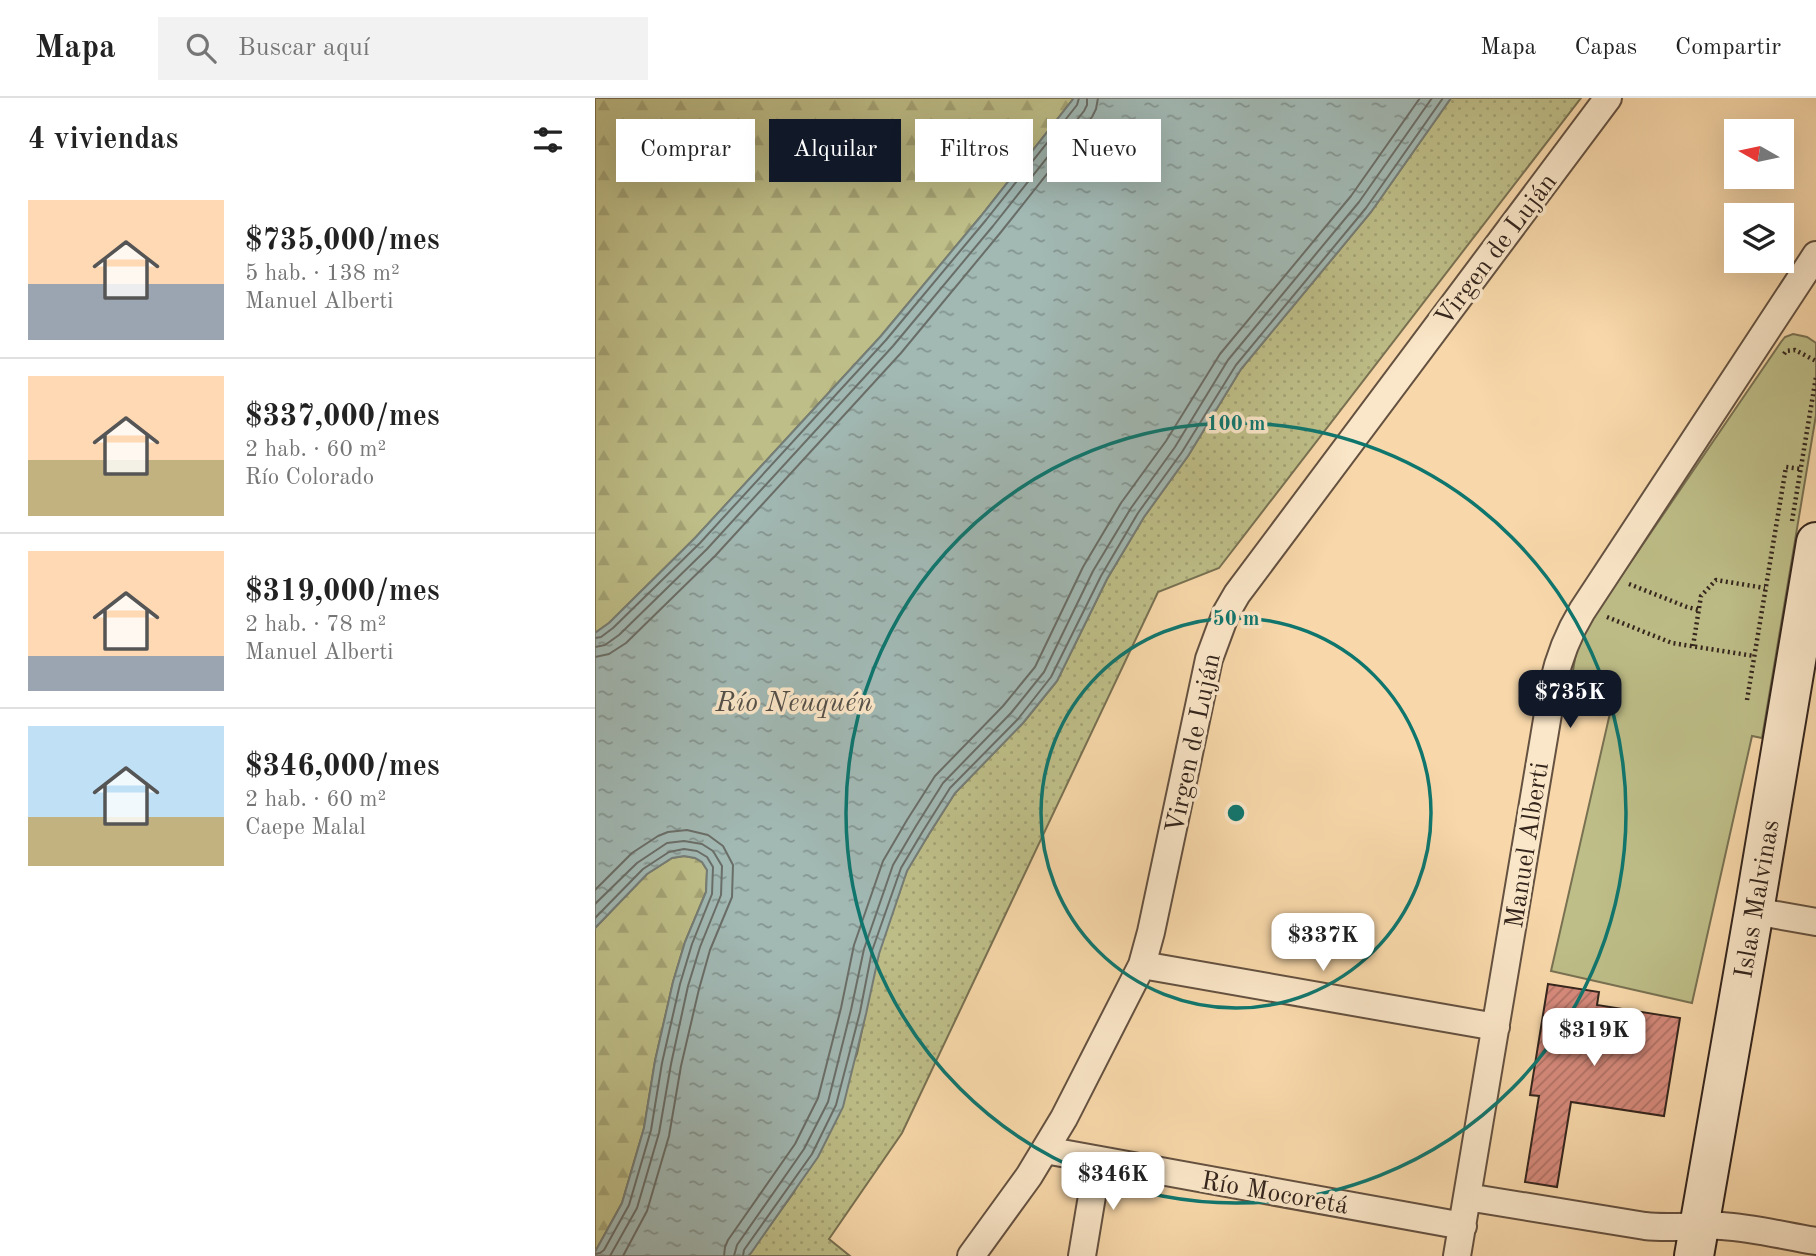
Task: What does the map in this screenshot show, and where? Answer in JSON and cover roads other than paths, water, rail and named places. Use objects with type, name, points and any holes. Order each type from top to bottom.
[{"type":"main road","name":"Islas Malvinas","points":[[1697,1241],[1755,911],[1809,628],[1816,542]]},
{"type":"street","name":"Virgen de Luján","points":[[971,1256],[1029,1176],[1064,1118],[1142,965],[1209,659],[1226,613],[1237,594],[1608,98]]},
{"type":"street","name":"Manuel Alberti","points":[[1457,1256],[1553,684],[1566,642],[1582,611],[1816,255]]},
{"type":"street","points":[[1755,911],[1816,922]]},
{"type":"street","points":[[1142,965],[1496,1027]]},
{"type":"street","name":"Río Mocoretá","points":[[1045,1150],[1462,1226]]},
{"type":"street","points":[[1082,1256],[1098,1160]]},
{"type":"street","points":[[1467,1197],[1674,1228],[1697,1241],[1733,1227],[1816,1241]]},
{"type":"water","name":"Río Neuquén","points":[[1074,98],[1451,98],[1371,212],[1241,369],[1188,456],[1144,517],[1107,579],[1057,681],[1023,723],[955,793],[929,834],[907,871],[879,954],[843,1107],[818,1157],[751,1253],[748,1256],[595,1256],[622,1203],[644,1128],[655,1061],[673,982],[685,942],[706,892],[707,870],[702,862],[695,858],[672,858],[647,874],[595,928],[595,633],[609,623],[695,538],[881,336],[1008,182],[1033,182],[1033,150],[1047,132],[1047,182],[1161,182],[1161,119],[1057,119]]}]
